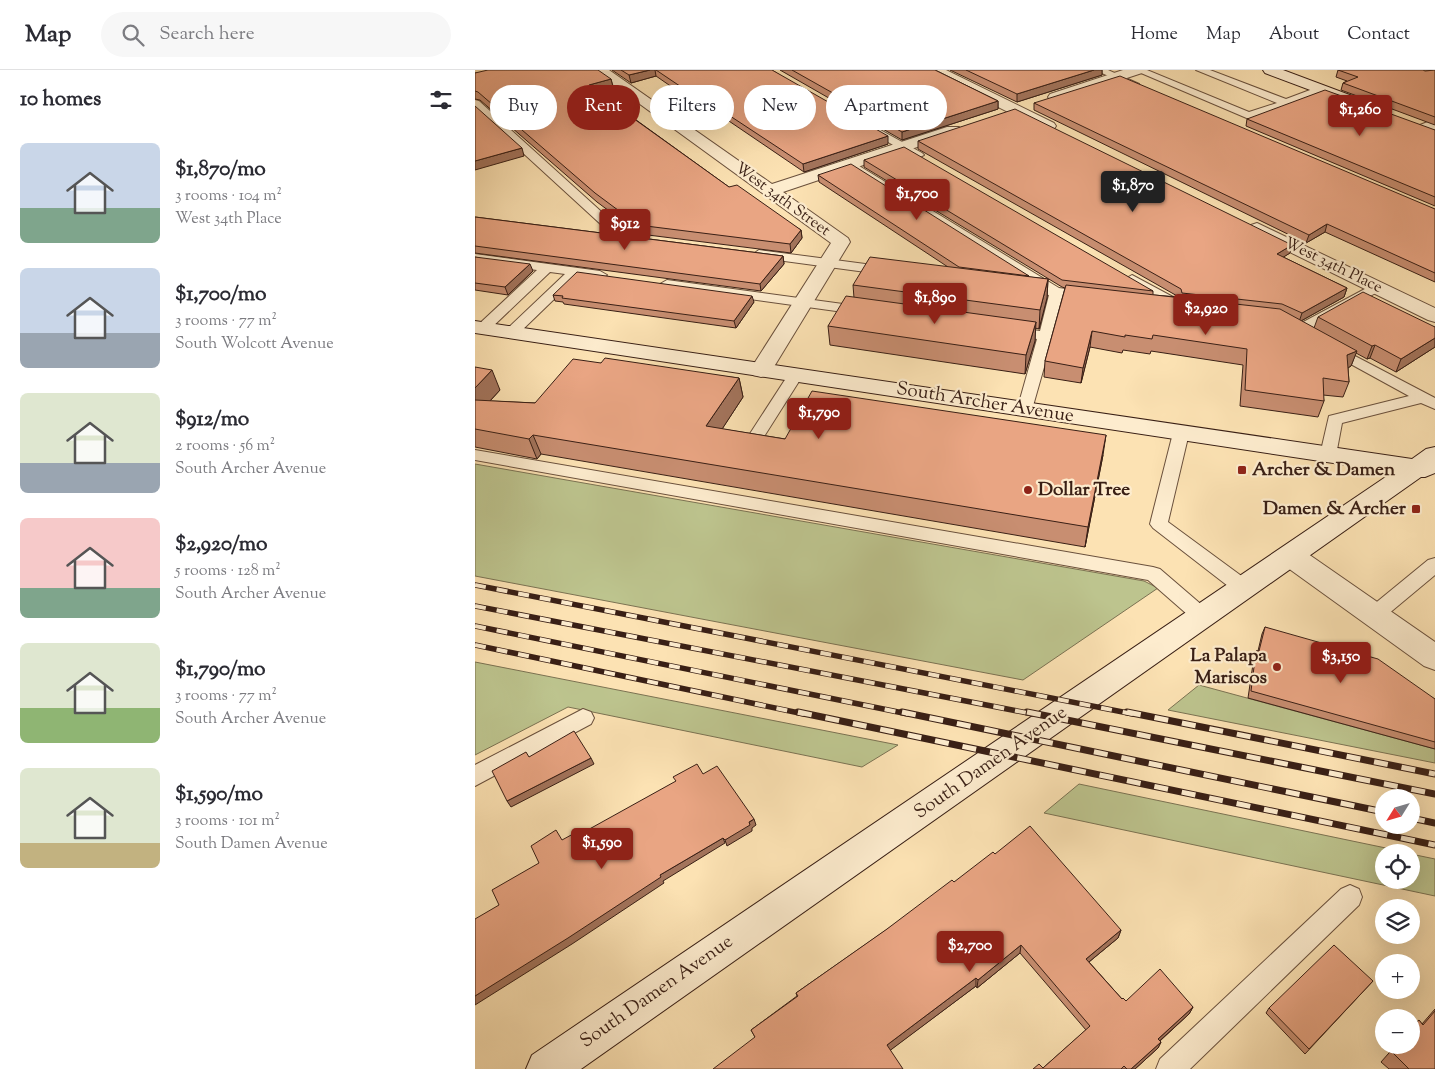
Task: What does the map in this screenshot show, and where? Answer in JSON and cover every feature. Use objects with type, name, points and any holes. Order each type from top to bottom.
[{"type":"street","name":"West 34th Street","points":[[600,70],[841,242],[761,370]]},
{"type":"street","points":[[935,70],[1059,131]]},
{"type":"street","points":[[996,116],[1138,70]]},
{"type":"street","points":[[1271,70],[1374,109]]},
{"type":"street","points":[[1408,121],[1432,128]]},
{"type":"street","points":[[769,191],[968,125]]},
{"type":"street","name":"West 34th Place","points":[[1244,222],[1435,316]]},
{"type":"street","name":"South Archer Avenue","points":[[479,328],[1329,455],[1429,465]]},
{"type":"street","name":"South Damen Avenue","points":[[546,1069],[1244,588],[1429,465]]},
{"type":"street","points":[[1291,556],[1435,658]]},
{"type":"lane","points":[[1101,70],[1143,88]]},
{"type":"lane","points":[[1138,70],[1249,116],[1322,89]]},
{"type":"lane","points":[[1201,70],[1286,102]]},
{"type":"lane","points":[[475,103],[626,237],[602,234]]},
{"type":"lane","points":[[874,130],[927,161]]},
{"type":"lane","points":[[851,164],[1057,293]]},
{"type":"lane","points":[[746,253],[901,273]]},
{"type":"lane","points":[[475,258],[614,277]]},
{"type":"lane","points":[[479,328],[547,268]]},
{"type":"lane","points":[[512,332],[575,272]]},
{"type":"lane","points":[[1121,273],[1181,307]]},
{"type":"lane","points":[[652,282],[878,312]]},
{"type":"lane","points":[[1009,286],[1105,298]]},
{"type":"lane","points":[[1299,330],[1376,287]]},
{"type":"lane","points":[[1025,410],[1047,336],[1057,293]]},
{"type":"lane","points":[[1143,302],[1199,309]]},
{"type":"lane","points":[[1286,322],[1429,401]]},
{"type":"lane","points":[[997,329],[1047,336]]},
{"type":"lane","points":[[750,446],[795,375]]},
{"type":"lane","points":[[1329,455],[1335,420],[1429,401]]},
{"type":"lane","points":[[1181,433],[1159,524],[1244,588]]},
{"type":"lane","points":[[475,455],[1153,574],[1203,617]]},
{"type":"lane","points":[[1374,615],[1435,565]]},
{"type":"lane","points":[[475,776],[583,718]]},
{"type":"lane","points":[[1170,1069],[1350,896]]},
{"type":"green space","points":[[475,464],[1144,581],[1158,588],[1023,680],[475,576]]},
{"type":"green space","points":[[475,662],[898,745],[862,767],[568,707],[475,755]]},
{"type":"green space","points":[[1199,685],[1435,749],[1435,763],[1168,710]]},
{"type":"green space","points":[[1079,784],[1375,846],[1375,883],[1044,813]]},
{"type":"green space","points":[[1420,856],[1435,859],[1435,896],[1402,889],[1420,889]]},
{"type":"building","points":[[488,70],[598,70],[611,79],[589,85],[567,85],[567,130],[640,130],[640,123],[729,187],[737,185],[801,230],[790,244],[638,225],[595,193],[522,130],[557,130],[557,85],[490,85],[490,102],[475,91],[475,73]]},
{"type":"building","points":[[621,70],[650,70],[629,75]]},
{"type":"building","points":[[656,70],[772,70],[798,85],[744,85],[744,125],[734,119],[734,85],[678,85]]},
{"type":"building","points":[[792,70],[935,70],[998,101],[947,117],[947,85],[826,85],[826,89]]},
{"type":"building","points":[[966,70],[1094,70],[1017,94]]},
{"type":"building","points":[[1338,70],[1435,70],[1435,117],[1343,83],[1358,77]]},
{"type":"building","points":[[1120,76],[1435,209],[1435,273],[1327,224],[1309,235],[1034,103]]},
{"type":"building","points":[[1325,90],[1435,130],[1435,197],[1247,119]]},
{"type":"building","points":[[816,95],[826,101],[826,130],[877,130],[888,136],[803,164],[751,130],[816,130]]},
{"type":"building","points":[[475,106],[490,119],[490,130],[502,130],[522,148],[475,161]]},
{"type":"building","points":[[1015,109],[1292,245],[1277,254],[1347,288],[1302,313],[1282,304],[1182,293],[1181,289],[918,141]]},
{"type":"building","points":[[904,147],[1153,291],[1062,280],[864,160]]},
{"type":"building","points":[[851,164],[1029,276],[959,267],[818,175]]},
{"type":"building","points":[[475,217],[783,256],[760,284],[475,246]]},
{"type":"building","points":[[475,257],[530,264],[505,287],[475,283]]},
{"type":"building","points":[[870,257],[1048,279],[1040,310],[853,285]]},
{"type":"building","points":[[577,272],[752,296],[734,321],[562,298],[563,296],[553,295]]},
{"type":"building","points":[[1066,285],[1280,309],[1357,351],[1347,355],[1349,382],[1323,378],[1324,401],[1245,390],[1247,349],[1153,335],[1152,339],[1125,335],[1125,337],[1092,331],[1083,368],[1045,361]]},
{"type":"building","points":[[1363,292],[1435,327],[1435,338],[1401,359],[1318,317]]},
{"type":"building","points":[[846,296],[1036,322],[1026,355],[828,326]]},
{"type":"building","points":[[605,358],[739,378],[706,426],[785,439],[812,391],[1106,435],[1088,527],[533,435],[529,439],[475,429],[475,400],[535,403],[573,359],[601,363]]},
{"type":"building","points":[[475,367],[492,370],[475,388]]},
{"type":"building","points":[[1265,627],[1378,659],[1435,699],[1435,742],[1251,691],[1256,651],[1259,651]]},
{"type":"building","points":[[574,731],[591,758],[507,801],[492,771],[526,752],[529,757]]},
{"type":"building","points":[[697,764],[703,774],[717,766],[754,819],[749,822],[750,825],[725,840],[723,838],[660,875],[661,877],[568,938],[475,996],[475,919],[499,905],[492,890],[539,863],[531,846],[556,830],[562,840],[573,834],[575,837],[676,781],[673,777]]},
{"type":"building","points":[[1030,826],[1121,930],[1086,959],[1122,999],[1126,1001],[1160,969],[1193,1007],[1158,1039],[1161,1042],[1131,1069],[1127,1069],[1124,1066],[1121,1069],[1033,1069],[1039,1064],[1043,1068],[1090,1026],[1021,945],[978,980],[976,978],[887,1045],[903,1069],[713,1069],[755,1037],[751,1030],[798,996],[796,993],[887,929],[952,880],[954,882],[993,852],[995,854]]},
{"type":"building","points":[[1334,945],[1373,981],[1309,1049],[1269,1008]]},
{"type":"building","points":[[1435,1011],[1435,1069],[1409,1069],[1394,1054],[1420,1054],[1420,1021],[1423,1025]]},
{"type":"railway","points":[[475,585],[1133,714]]},
{"type":"railway","points":[[475,606],[1033,714]]},
{"type":"railway","points":[[475,626],[908,714]]},
{"type":"railway","points":[[475,645],[804,714]]},
{"type":"railway","points":[[798,712],[1435,845]]},
{"type":"railway","points":[[902,712],[1375,810]]},
{"type":"railway","points":[[1027,712],[1435,794]]},
{"type":"railway","points":[[1127,712],[1435,774]]},
{"type":"railway","points":[[1420,820],[1435,823]]},
{"type":"place","name":"Archer & Damen","points":[[1242,470]]},
{"type":"place","name":"Dollar Tree","points":[[1028,490]]},
{"type":"place","name":"Damen & Archer","points":[[1416,509]]},
{"type":"place","name":"La Palapa Mariscos","points":[[1277,667]]}]
